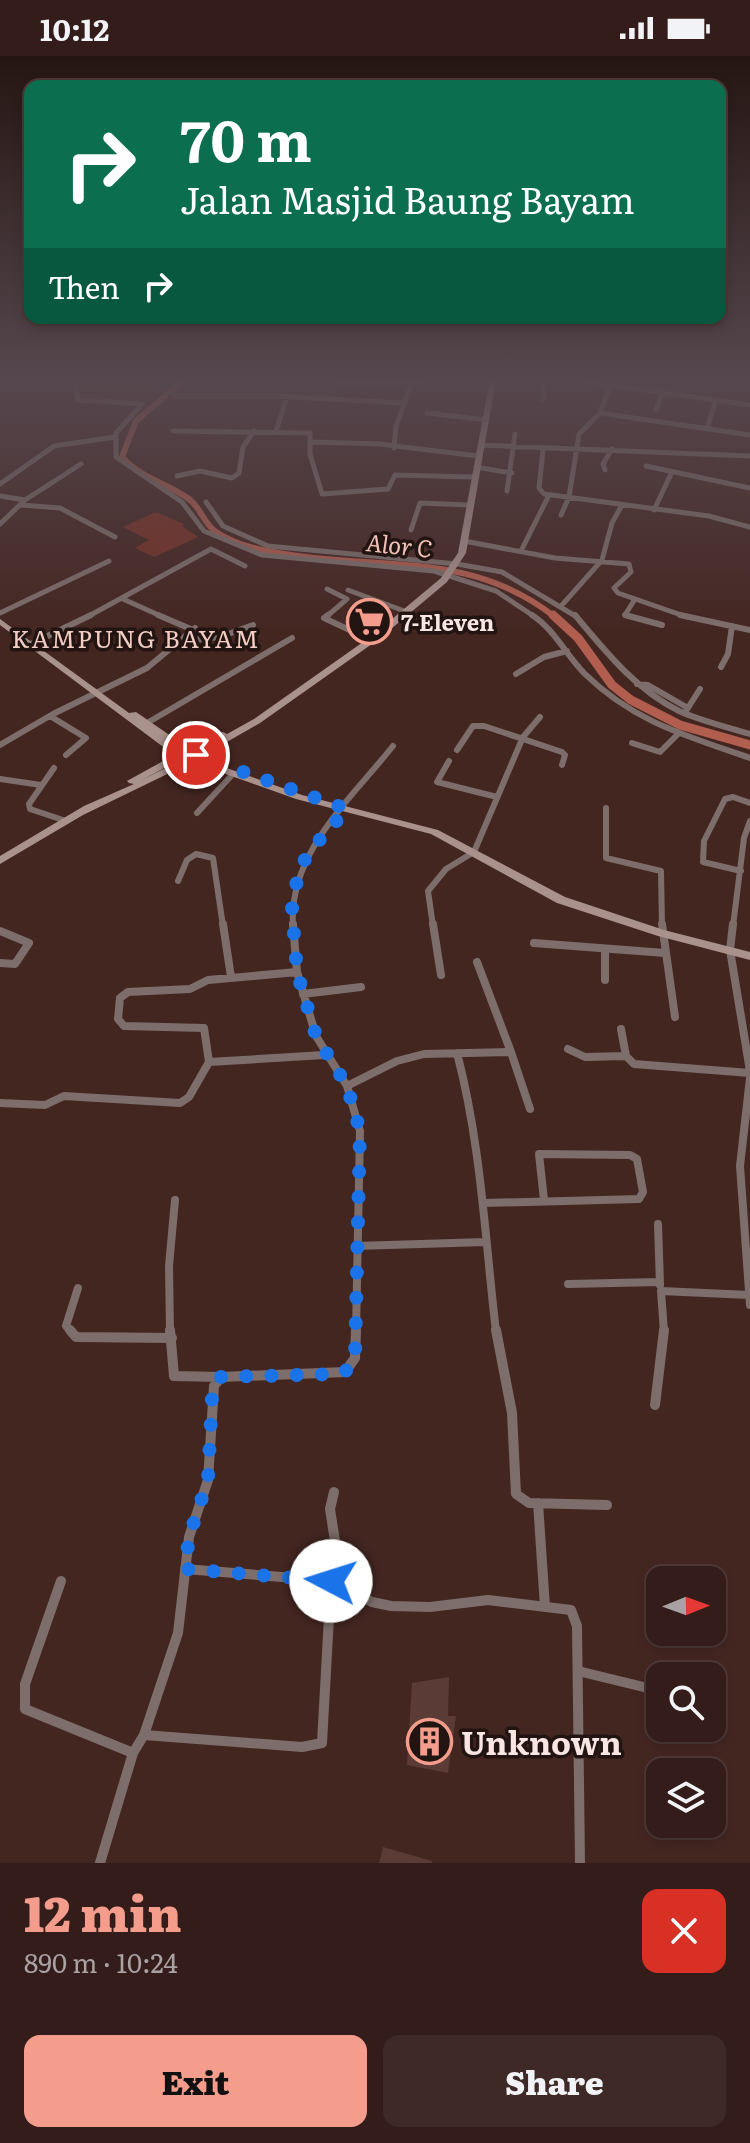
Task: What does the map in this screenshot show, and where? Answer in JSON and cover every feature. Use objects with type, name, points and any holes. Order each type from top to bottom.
[{"type":"main road","points":[[0,861],[148,772],[226,736],[267,711],[407,612],[453,569],[464,541],[477,463]]},
{"type":"main road","points":[[0,621],[99,695],[188,755],[342,807]]},
{"type":"main road","points":[[99,695],[110,698],[147,723],[163,739],[188,744],[226,736]]},
{"type":"main road","points":[[226,736],[212,753],[220,768],[231,776],[434,832],[561,900],[662,933],[750,956]]},
{"type":"main road","points":[[148,772],[166,755],[163,739]]},
{"type":"main road","points":[[81,812],[177,767],[188,755]]},
{"type":"main road","points":[[177,767],[220,768]]},
{"type":"street","points":[[0,484],[29,463]]},
{"type":"street","points":[[122,463],[182,502],[207,534],[262,555],[502,572],[562,605],[583,622],[637,684],[648,685],[687,711],[750,734]]},
{"type":"street","points":[[177,476],[200,471],[232,478],[239,473],[240,463]]},
{"type":"street","points":[[312,463],[318,491],[327,494],[388,489],[392,477],[401,474],[473,477]]},
{"type":"street","points":[[507,491],[513,463]]},
{"type":"street","points":[[542,463],[539,488],[549,495],[747,526],[750,520]]},
{"type":"street","points":[[561,515],[569,497],[575,463]]},
{"type":"street","points":[[603,463],[605,470]]},
{"type":"street","points":[[0,524],[23,502],[81,464]]},
{"type":"street","points":[[646,466],[671,474],[750,488]]},
{"type":"street","points":[[476,467],[512,473]]},
{"type":"street","points":[[654,510],[671,474]]},
{"type":"street","points":[[521,551],[549,495]]},
{"type":"street","points":[[0,496],[70,510],[115,537]]},
{"type":"street","points":[[206,502],[223,526],[268,546],[453,569],[525,608],[546,624],[583,672],[614,700],[650,723],[750,758]]},
{"type":"street","points":[[411,530],[420,503],[469,505]]},
{"type":"street","points":[[562,605],[602,560],[612,523],[622,505]]},
{"type":"street","points":[[464,541],[555,558],[602,560],[631,566],[631,572],[614,588],[635,599],[684,616],[750,630]]},
{"type":"street","points":[[31,644],[123,599],[211,549],[219,550],[245,566]]},
{"type":"street","points":[[0,613],[109,561]]},
{"type":"street","points":[[327,589],[347,599],[324,618],[371,640]]},
{"type":"street","points":[[348,590],[407,612]]},
{"type":"street","points":[[123,599],[212,638]]},
{"type":"street","points":[[635,599],[625,614],[627,616],[662,625]]},
{"type":"street","points":[[185,641],[239,633],[253,625]]},
{"type":"street","points":[[721,667],[728,654],[732,626]]},
{"type":"street","points":[[0,745],[50,716],[131,679],[185,641],[195,628]]},
{"type":"street","points":[[147,723],[292,638]]},
{"type":"street","points":[[516,674],[544,657],[567,651]]},
{"type":"street","points":[[687,711],[700,689]]},
{"type":"street","points":[[50,716],[86,738],[83,744],[66,755]]},
{"type":"street","points":[[441,975],[428,891],[446,869],[474,852],[523,737],[540,717]]},
{"type":"street","points":[[457,750],[477,725],[564,752],[562,765]]},
{"type":"street","points":[[632,743],[660,752],[678,734]]},
{"type":"street","points":[[175,1200],[169,1266],[170,1365],[174,1376],[345,1372],[355,1358],[357,1340],[360,1131],[347,1086],[324,1055],[303,994],[297,972],[292,909],[298,874],[318,839],[393,746]]},
{"type":"street","points":[[449,761],[437,782],[497,797]]},
{"type":"street","points":[[54,768],[29,804],[30,809],[66,821]]},
{"type":"street","points":[[197,813],[231,776]]},
{"type":"street","points":[[0,779],[41,785]]},
{"type":"street","points":[[741,871],[706,864],[703,860],[709,827],[725,799],[733,797],[750,803]]},
{"type":"street","points":[[606,808],[606,858],[661,871],[662,933],[675,1017]]},
{"type":"street","points":[[750,821],[730,950],[750,1074],[740,1166],[750,1305]]},
{"type":"street","points":[[178,881],[187,860],[196,854],[213,858],[231,977]]},
{"type":"street","points":[[0,931],[29,943],[15,964],[0,963]]},
{"type":"street","points":[[534,943],[665,953]]},
{"type":"street","points":[[605,949],[605,980]]},
{"type":"street","points":[[477,962],[530,1109]]},
{"type":"street","points":[[209,1062],[204,1028],[124,1026],[118,1019],[120,998],[128,992],[190,989],[208,980],[297,972]]},
{"type":"street","points":[[303,994],[361,987]]},
{"type":"street","points":[[621,1029],[626,1056],[634,1064],[750,1074]]},
{"type":"street","points":[[568,1049],[585,1057],[626,1056]]},
{"type":"street","points":[[347,1086],[367,1081],[403,1059],[426,1053],[511,1052]]},
{"type":"street","points":[[457,1053],[470,1102],[500,1363],[512,1413],[514,1488],[523,1502],[607,1505]]},
{"type":"street","points":[[0,1103],[45,1105],[64,1096],[180,1103],[192,1095],[199,1070],[209,1062],[324,1055]]},
{"type":"street","points":[[484,1203],[641,1197],[637,1159],[630,1155],[539,1154],[544,1200]]},
{"type":"street","points":[[655,1405],[665,1324],[658,1224]]},
{"type":"street","points":[[356,1246],[485,1242]]},
{"type":"street","points":[[568,1284],[661,1287],[749,1295]]},
{"type":"street","points":[[78,1288],[66,1326],[68,1332],[76,1337],[172,1338]]},
{"type":"street","points":[[100,1863],[133,1753],[144,1735],[178,1633],[189,1537],[208,1480],[214,1386],[221,1377]]},
{"type":"street","points":[[144,1735],[302,1747],[322,1743],[331,1581],[337,1554],[330,1509],[334,1492]]},
{"type":"street","points":[[538,1503],[545,1607]]},
{"type":"street","points":[[185,1569],[331,1581],[372,1602],[391,1606],[430,1607],[479,1600],[573,1612],[577,1626],[580,1863]]},
{"type":"street","points":[[61,1581],[25,1684],[25,1709],[133,1753]]},
{"type":"street","points":[[578,1671],[646,1688]]},
{"type":"shaded area","points":[[156,512],[184,524],[182,526],[198,537],[154,557],[135,548],[149,540],[123,527]]},
{"type":"building","name":"Unknown","points":[[449,1677],[448,1716],[456,1716],[448,1773],[407,1765],[412,1683]]},
{"type":"building","points":[[383,1847],[432,1861],[432,1863],[379,1863]]},
{"type":"waterway","name":"Alor C","points":[[128,463],[181,493],[197,507],[216,532],[245,546],[333,560],[400,564],[463,573],[525,597],[555,617]]},
{"type":"waterway","name":"Alor C","points":[[553,615],[578,638],[612,685],[631,700],[680,725],[750,745]]},
{"type":"place","name":"7-Eleven","points":[[370,621]]},
{"type":"place","name":"Unknown","points":[[430,1741]]},
{"type":"district","name":"KAMPUNG BAYAM","points":[[136,637]]},
{"type":"route","points":[[196,755],[347,809],[308,853],[298,874],[292,909],[297,972],[324,1055],[347,1086],[360,1131],[361,1168],[356,1246],[355,1358],[345,1372],[337,1374],[221,1377],[214,1386],[212,1398],[208,1480],[189,1537],[185,1569],[331,1581]]}]
